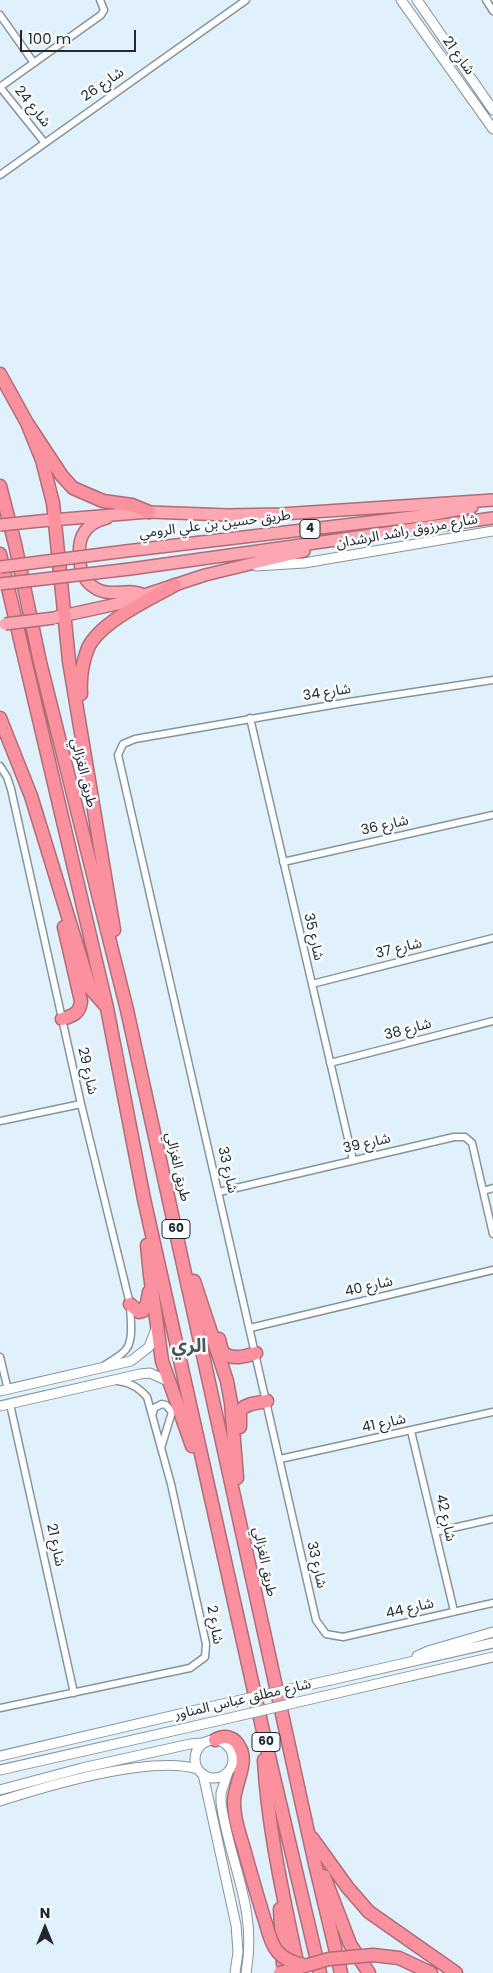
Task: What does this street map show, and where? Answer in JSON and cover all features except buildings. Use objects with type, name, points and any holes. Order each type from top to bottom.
[{"type":"highway","points":[[0,374],[28,423],[62,476],[73,488],[104,501],[132,505],[149,512]]},
{"type":"highway","points":[[28,423],[48,480],[55,519],[59,616],[84,746],[127,1010]]},
{"type":"highway","name":"طريق الغزالي","points":[[0,486],[40,662],[127,1010],[315,1864],[341,1973]]},
{"type":"highway","points":[[0,525],[149,512],[202,515],[281,514],[493,501]]},
{"type":"highway","name":"طريق حسين بن علي الرومي","points":[[0,567],[428,515],[493,501]]},
{"type":"highway","points":[[144,595],[133,592],[109,593],[92,587],[82,574],[78,549],[83,534],[99,520],[143,516],[149,512]]},
{"type":"highway","name":"4","points":[[0,584],[493,518]]},
{"type":"highway","points":[[2,624],[59,616],[117,604],[236,566],[382,533]]},
{"type":"highway","name":"60","points":[[0,554],[107,1008],[144,1199],[263,1730],[320,1973]]},
{"type":"highway","points":[[84,746],[81,676],[83,661],[89,647],[96,637],[115,620],[174,585]]},
{"type":"highway","points":[[0,718],[31,796],[90,988],[107,1008]]},
{"type":"highway","points":[[62,900],[65,931],[81,1001],[81,1006],[76,1014],[62,1019]]},
{"type":"highway","points":[[144,1199],[150,1275],[162,1361],[214,1510]]},
{"type":"highway","points":[[177,1234],[202,1303],[227,1382],[231,1404],[237,1505]]},
{"type":"highway","points":[[130,1304],[139,1312],[146,1308],[150,1275]]},
{"type":"highway","points":[[202,1303],[210,1315],[224,1352],[235,1357],[249,1356],[256,1353]]},
{"type":"highway","points":[[236,1469],[242,1454],[240,1412],[244,1407],[251,1404],[267,1401]]},
{"type":"highway","points":[[263,1730],[265,1785],[278,1866],[303,1969]]},
{"type":"highway","points":[[209,1742],[224,1736],[236,1741],[242,1752],[243,1763],[235,1788],[234,1810],[271,1942],[278,1953],[303,1969]]},
{"type":"highway","points":[[308,1832],[348,1888],[369,1912],[456,1973]]},
{"type":"highway","points":[[315,1864],[328,1883],[350,1944],[369,1973]]},
{"type":"highway","points":[[278,1866],[282,1973],[303,1969],[340,1957],[373,1955],[399,1958],[432,1973]]},
{"type":"street","name":"شارع 24","points":[[44,142],[0,87],[101,15],[104,10],[100,0]]},
{"type":"street","name":"شارع 26","points":[[0,175],[246,0]]},
{"type":"street","name":"شارع 21","points":[[401,0],[493,129]]},
{"type":"street","name":"شارع 21","points":[[416,0],[493,110]]},
{"type":"street","points":[[486,0],[493,11]]},
{"type":"street","points":[[0,14],[34,63]]},
{"type":"street","name":"شارع مرزوق راشد الرشدان","points":[[236,566],[304,563],[493,532]]},
{"type":"street","name":"شارع 34","points":[[165,734],[250,718],[493,680]]},
{"type":"street","name":"شارع 35","points":[[250,718],[353,1160]]},
{"type":"street","name":"شارع 33","points":[[165,734],[129,741],[120,749],[118,762],[219,1192],[316,1620],[326,1634],[333,1636]]},
{"type":"street","name":"شارع 29","points":[[0,766],[7,777],[11,789],[81,1104],[130,1304],[130,1334],[127,1348],[120,1355],[98,1369]]},
{"type":"street","name":"شارع 36","points":[[283,862],[493,815]]},
{"type":"street","name":"شارع 37","points":[[312,984],[493,938]]},
{"type":"street","name":"شارع 38","points":[[330,1063],[493,1021]]},
{"type":"street","points":[[0,1121],[81,1104]]},
{"type":"street","name":"شارع 39","points":[[219,1192],[454,1136],[465,1137],[472,1143],[493,1234]]},
{"type":"street","points":[[483,1191],[493,1188]]},
{"type":"street","name":"شارع 40","points":[[250,1328],[493,1270]]},
{"type":"street","points":[[0,1357],[4,1390],[25,1386],[131,1362],[149,1347],[158,1324]]},
{"type":"street","points":[[0,1406],[111,1380],[150,1373],[170,1382]]},
{"type":"street","points":[[60,1378],[55,1382],[54,1387],[62,1393]]},
{"type":"street","name":"شارع 2","points":[[0,1708],[190,1668],[205,1657],[206,1644],[171,1484],[148,1397],[139,1388],[126,1382],[111,1380]]},
{"type":"street","points":[[25,1386],[30,1386],[34,1393],[32,1398],[28,1400]]},
{"type":"street","name":"شارع 21","points":[[10,1404],[74,1692]]},
{"type":"street","points":[[152,1414],[154,1408],[162,1404],[166,1405],[172,1412],[161,1449]]},
{"type":"street","name":"شارع 41","points":[[280,1459],[493,1412]]},
{"type":"street","name":"شارع 42","points":[[411,1431],[454,1611]]},
{"type":"street","points":[[435,1532],[493,1519]]},
{"type":"street","name":"شارع 44","points":[[333,1636],[343,1637],[493,1603]]},
{"type":"street","points":[[400,1664],[428,1651],[493,1632]]},
{"type":"street","name":"شارع مطلق عباس المناور","points":[[0,1756],[493,1643]]},
{"type":"street","name":"شارع مطلق عباس المناور","points":[[0,1770],[493,1657]]},
{"type":"street","points":[[209,1742],[195,1755],[238,1939],[235,1973]]},
{"type":"street","points":[[0,1801],[20,1789],[171,1748],[209,1742],[223,1742],[232,1752],[233,1760],[221,1793],[220,1802],[243,1890],[248,1920],[249,1946],[246,1973]]},
{"type":"street","points":[[0,1790],[20,1789],[172,1764],[200,1772],[210,1778],[218,1778],[228,1772]]},
{"type":"district","name":"الري","points":[[189,1347]]}]
